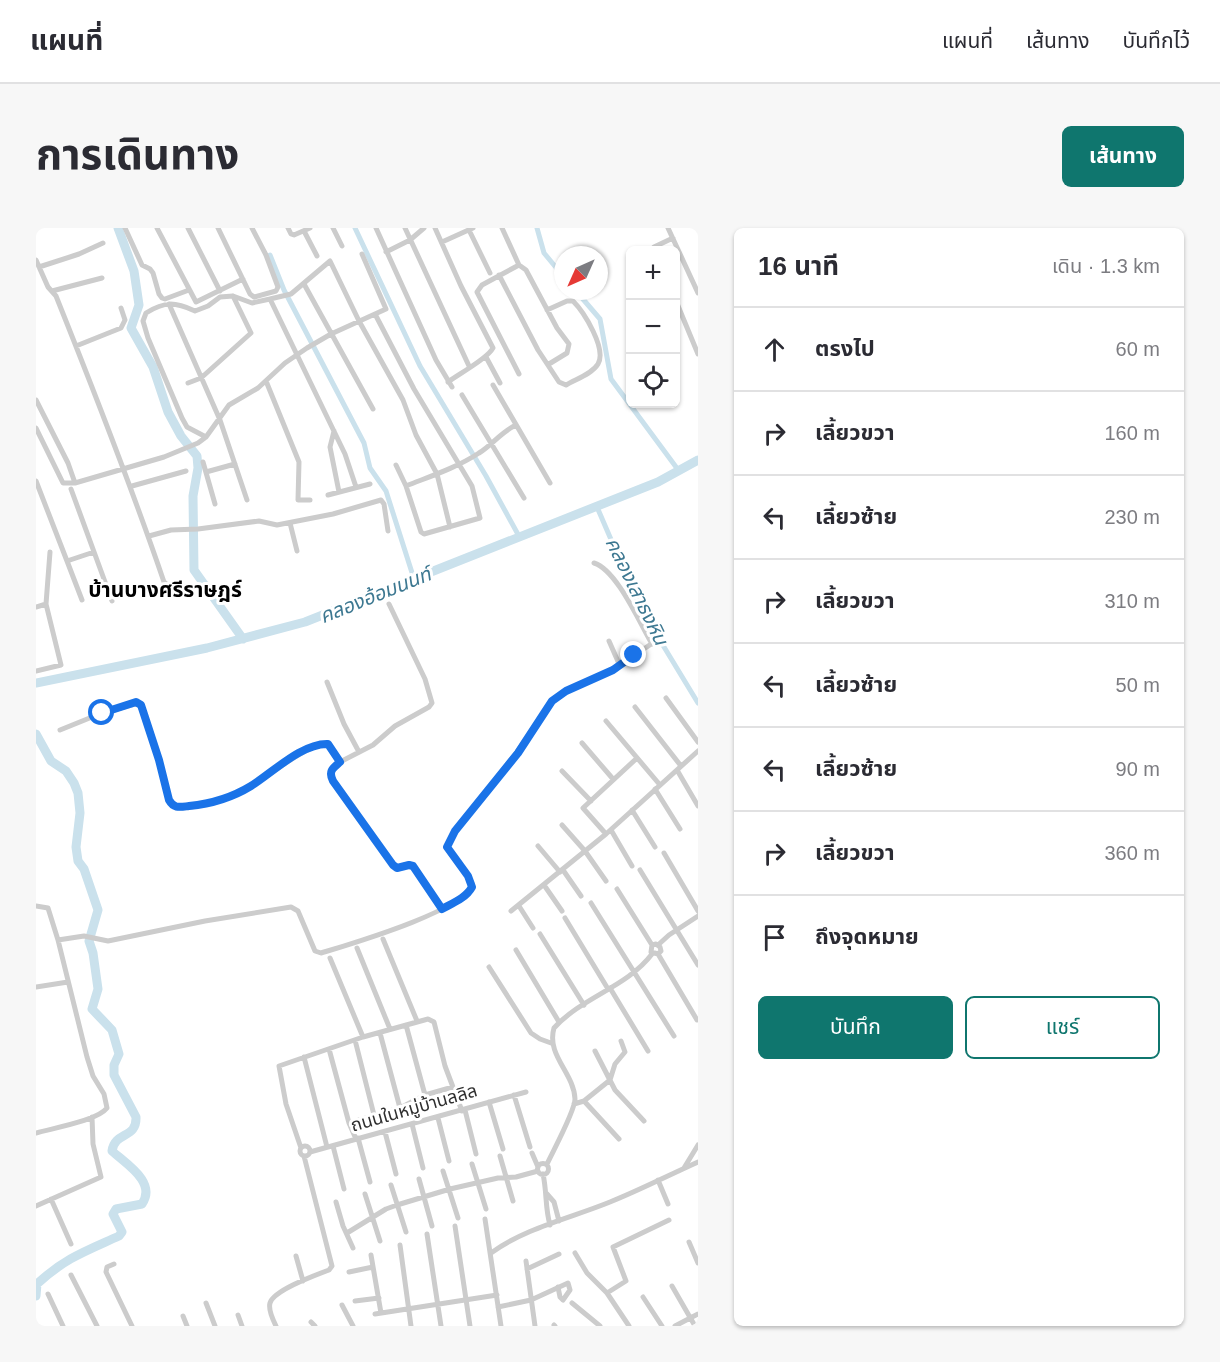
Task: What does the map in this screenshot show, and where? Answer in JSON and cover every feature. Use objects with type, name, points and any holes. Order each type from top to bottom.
[{"type":"street","points":[[125,228],[142,265],[153,273],[162,298],[189,290]]},
{"type":"street","points":[[157,228],[196,302],[243,279]]},
{"type":"street","points":[[188,228],[220,291]]},
{"type":"street","points":[[218,228],[250,294],[254,297],[278,290],[266,255],[252,228]]},
{"type":"street","points":[[288,228],[294,235],[307,230],[317,256]]},
{"type":"street","points":[[333,228],[342,246]]},
{"type":"street","points":[[376,228],[452,387]]},
{"type":"street","points":[[405,228],[469,366]]},
{"type":"street","points":[[386,252],[410,240],[424,228]]},
{"type":"street","points":[[435,228],[461,286],[493,345],[492,351],[486,357],[469,366],[448,382]]},
{"type":"street","points":[[502,228],[519,265],[526,270],[570,347],[567,353],[549,364]]},
{"type":"street","points":[[668,228],[698,293]]},
{"type":"street","points":[[442,242],[471,229],[489,273]]},
{"type":"street","points":[[656,246],[673,238]]},
{"type":"street","points":[[103,243],[79,254],[37,263],[56,296],[132,486],[164,582],[173,587]]},
{"type":"street","points":[[36,428],[63,483],[75,483],[125,469],[198,443],[220,420],[229,405],[258,388],[297,355],[332,334],[386,309],[362,254]]},
{"type":"street","points":[[206,437],[187,426],[182,418],[143,321],[146,312],[154,307],[174,303],[195,311],[208,306],[220,297],[233,296],[252,303],[291,294],[330,261],[359,321],[402,400],[416,435],[437,474],[450,527]]},
{"type":"street","points":[[519,265],[479,287],[477,292],[519,374]]},
{"type":"street","points":[[499,275],[538,350],[559,382],[564,385],[594,369],[600,359],[596,339],[582,311],[575,304],[567,301],[547,310]]},
{"type":"street","points":[[52,291],[102,278]]},
{"type":"street","points":[[304,284],[373,409]]},
{"type":"street","points":[[188,383],[201,378],[251,333],[233,296]]},
{"type":"street","points":[[270,299],[345,453],[356,487]]},
{"type":"street","points":[[169,304],[220,420],[247,500]]},
{"type":"street","points":[[76,346],[121,328],[124,320],[121,308]]},
{"type":"street","points":[[680,313],[698,354]]},
{"type":"street","points":[[375,314],[414,389],[472,486],[480,518],[424,534],[421,532],[406,486],[396,465]]},
{"type":"street","points":[[680,318],[688,332]]},
{"type":"street","points":[[486,357],[500,383]]},
{"type":"street","points":[[266,381],[299,462],[298,500],[310,500]]},
{"type":"street","points":[[493,385],[550,483]]},
{"type":"street","points":[[462,395],[524,498]]},
{"type":"street","points":[[36,400],[68,463],[75,483]]},
{"type":"street","points":[[406,486],[470,459],[506,429],[516,425]]},
{"type":"street","points":[[334,431],[330,447],[339,492]]},
{"type":"street","points":[[203,462],[215,504]]},
{"type":"street","points":[[206,472],[235,464]]},
{"type":"street","points":[[132,486],[186,471]]},
{"type":"street","points":[[36,481],[82,600]]},
{"type":"street","points":[[328,495],[370,484]]},
{"type":"street","points":[[70,489],[112,601]]},
{"type":"street","points":[[149,536],[171,530],[259,521],[277,525],[290,523],[333,514],[381,500],[384,504],[388,531]]},
{"type":"street","points":[[290,523],[297,551]]},
{"type":"street","points":[[36,671],[61,665],[46,604],[50,552]]},
{"type":"street","points":[[67,561],[94,552]]},
{"type":"street","points":[[58,940],[84,936],[108,941],[205,921],[291,907],[297,911],[315,951],[321,953],[388,932],[458,901],[471,891],[472,887],[468,876],[447,847],[455,831],[518,753],[552,701],[566,691],[620,666],[654,642],[618,585],[604,569],[594,563]]},
{"type":"street","points":[[36,607],[46,604]]},
{"type":"street","points":[[389,604],[425,679],[432,703],[395,726],[373,745],[340,762],[331,770],[330,775],[393,865],[397,868],[413,866],[442,909]]},
{"type":"street","points":[[609,641],[620,666]]},
{"type":"street","points":[[327,682],[344,724],[359,752]]},
{"type":"street","points":[[666,698],[698,742]]},
{"type":"street","points":[[60,730],[102,713],[139,703],[155,747],[169,800],[172,806],[178,808],[205,804],[235,795],[288,760],[322,744],[328,744],[340,762]]},
{"type":"street","points":[[635,707],[679,768],[698,806]]},
{"type":"street","points":[[606,721],[658,787],[680,830]]},
{"type":"street","points":[[582,743],[614,779]]},
{"type":"street","points":[[511,911],[608,832],[698,751]]},
{"type":"street","points":[[632,866],[608,832],[583,808],[636,758]]},
{"type":"street","points":[[562,771],[591,801]]},
{"type":"street","points":[[632,810],[655,847]]},
{"type":"street","points":[[562,825],[585,851],[606,881]]},
{"type":"street","points":[[538,846],[580,896]]},
{"type":"street","points":[[664,853],[698,913],[650,949],[697,1020]]},
{"type":"street","points":[[640,870],[698,965]]},
{"type":"street","points":[[544,885],[562,911]]},
{"type":"street","points":[[347,1233],[397,1205],[478,1183],[548,1171],[547,1164],[574,1104],[573,1090],[551,1043],[554,1028],[584,1005],[634,974],[661,949],[655,945],[617,889]]},
{"type":"street","points":[[591,903],[674,1036]]},
{"type":"street","points":[[36,906],[48,908],[90,1068],[107,1104],[105,1112],[36,1133]]},
{"type":"street","points":[[519,906],[533,928]]},
{"type":"street","points":[[565,918],[648,1051]]},
{"type":"street","points":[[540,934],[584,1005]]},
{"type":"street","points":[[383,939],[417,1021]]},
{"type":"street","points":[[357,948],[390,1029]]},
{"type":"street","points":[[516,950],[559,1022]]},
{"type":"street","points":[[330,958],[363,1037]]},
{"type":"street","points":[[489,968],[531,1033],[540,1040],[551,1043]]},
{"type":"street","points":[[36,987],[68,982]]},
{"type":"street","points":[[276,1326],[269,1306],[271,1300],[285,1290],[329,1270],[332,1266],[304,1156],[300,1152],[301,1148],[292,1126],[278,1071],[279,1066],[363,1037],[428,1019],[434,1022],[445,1066],[463,1110],[476,1154]]},
{"type":"street","points":[[406,1025],[425,1095]]},
{"type":"street","points":[[380,1032],[400,1108]]},
{"type":"street","points":[[355,1040],[374,1115]]},
{"type":"street","points":[[574,1104],[584,1101],[610,1080],[615,1064],[625,1052],[621,1041]]},
{"type":"street","points":[[329,1049],[349,1123],[357,1139],[370,1182]]},
{"type":"street","points":[[594,1051],[620,1096],[644,1121]]},
{"type":"street","points":[[304,1057],[344,1189]]},
{"type":"street","points":[[349,1123],[400,1108],[425,1095],[453,1088]]},
{"type":"street","name":"ถนนในหมู่บ้านลลิล","points":[[304,1156],[330,1146],[526,1092]]},
{"type":"street","points":[[514,1095],[531,1150],[547,1194],[554,1202],[559,1221]]},
{"type":"street","points":[[584,1101],[619,1139]]},
{"type":"street","points":[[489,1102],[503,1149]]},
{"type":"street","points":[[36,1206],[101,1177],[93,1144],[92,1117]]},
{"type":"street","points":[[438,1118],[449,1161]]},
{"type":"street","points":[[411,1124],[423,1168]]},
{"type":"street","points":[[385,1132],[396,1174]]},
{"type":"street","points":[[684,1168],[698,1145]]},
{"type":"street","points":[[301,1148],[306,1146],[310,1152]]},
{"type":"street","points":[[500,1156],[513,1201]]},
{"type":"street","points":[[491,1254],[501,1246],[612,1201],[698,1162]]},
{"type":"street","points":[[472,1164],[486,1209]]},
{"type":"street","points":[[540,1171],[541,1164],[547,1164]]},
{"type":"street","points":[[443,1171],[458,1218]]},
{"type":"street","points":[[419,1179],[432,1226]]},
{"type":"street","points":[[658,1180],[668,1204]]},
{"type":"street","points":[[391,1185],[406,1232]]},
{"type":"street","points":[[365,1194],[380,1241]]},
{"type":"street","points":[[547,1194],[545,1205],[550,1225]]},
{"type":"street","points":[[51,1199],[71,1244]]},
{"type":"street","points":[[336,1202],[353,1248]]},
{"type":"street","points":[[485,1219],[501,1326]]},
{"type":"street","points":[[607,1293],[626,1281],[614,1247],[669,1220]]},
{"type":"street","points":[[455,1226],[470,1326]]},
{"type":"street","points":[[427,1234],[441,1326]]},
{"type":"street","points":[[689,1242],[698,1263]]},
{"type":"street","points":[[400,1245],[411,1326]]},
{"type":"street","points":[[575,1253],[591,1277],[607,1293],[629,1326]]},
{"type":"street","points":[[527,1269],[559,1254]]},
{"type":"street","points":[[371,1255],[379,1298],[378,1314],[497,1295]]},
{"type":"street","points":[[296,1256],[303,1281]]},
{"type":"street","points":[[526,1261],[536,1326]]},
{"type":"street","points":[[114,1263],[107,1267],[106,1272],[132,1326]]},
{"type":"street","points":[[349,1272],[373,1268]]},
{"type":"street","points":[[71,1275],[97,1326]]},
{"type":"street","points":[[672,1286],[695,1326]]},
{"type":"street","points":[[498,1307],[531,1300],[558,1287]]},
{"type":"street","points":[[48,1294],[63,1326]]},
{"type":"street","points":[[643,1297],[662,1326]]},
{"type":"street","points":[[355,1301],[379,1298]]},
{"type":"street","points":[[206,1303],[215,1326]]},
{"type":"street","points":[[572,1303],[600,1326]]},
{"type":"street","points":[[342,1305],[353,1326]]},
{"type":"street","points":[[675,1326],[698,1314]]},
{"type":"street","points":[[183,1316],[187,1326]]},
{"type":"street","points":[[238,1316],[242,1326]]},
{"type":"waterway","points":[[118,228],[134,271],[139,305],[131,328],[153,367],[168,412],[181,436],[197,456],[198,468],[193,496],[194,570],[243,639]]},
{"type":"waterway","points":[[355,228],[420,366],[520,538]]},
{"type":"waterway","points":[[537,228],[544,253],[554,265]]},
{"type":"waterway","points":[[270,255],[284,290],[364,443],[370,468],[386,491],[414,579]]},
{"type":"waterway","points":[[584,300],[600,319],[611,379],[679,471]]},
{"type":"waterway","name":"คลองอ้อมนนท์","points":[[36,683],[207,648],[305,622],[658,482],[698,460]]},
{"type":"waterway","name":"คลองเสาธงหิน","points":[[597,507],[641,609],[698,703]]},
{"type":"waterway","points":[[36,734],[51,761],[66,771],[78,793],[80,813],[76,847],[78,861],[84,869],[98,910],[89,941],[98,989],[92,1009],[112,1030],[119,1054],[114,1065],[114,1075],[136,1117],[133,1129],[117,1140],[112,1151],[138,1174],[146,1188],[146,1196],[142,1204],[116,1209],[113,1214],[122,1232],[119,1236],[76,1256],[57,1268],[37,1284],[36,1296]]},
{"type":"district","name":"บ้านบางศรีราษฎร์","points":[[165,590]]},
{"type":"route","points":[[102,713],[136,702],[141,705],[169,800],[172,806],[178,808],[205,804],[235,795],[288,760],[316,746],[328,744],[340,762],[331,770],[330,775],[333,781],[393,865],[397,868],[413,866],[442,909],[458,901],[471,891],[472,887],[468,876],[447,847],[455,831],[518,753],[552,701],[566,691],[613,670],[634,655]]}]
